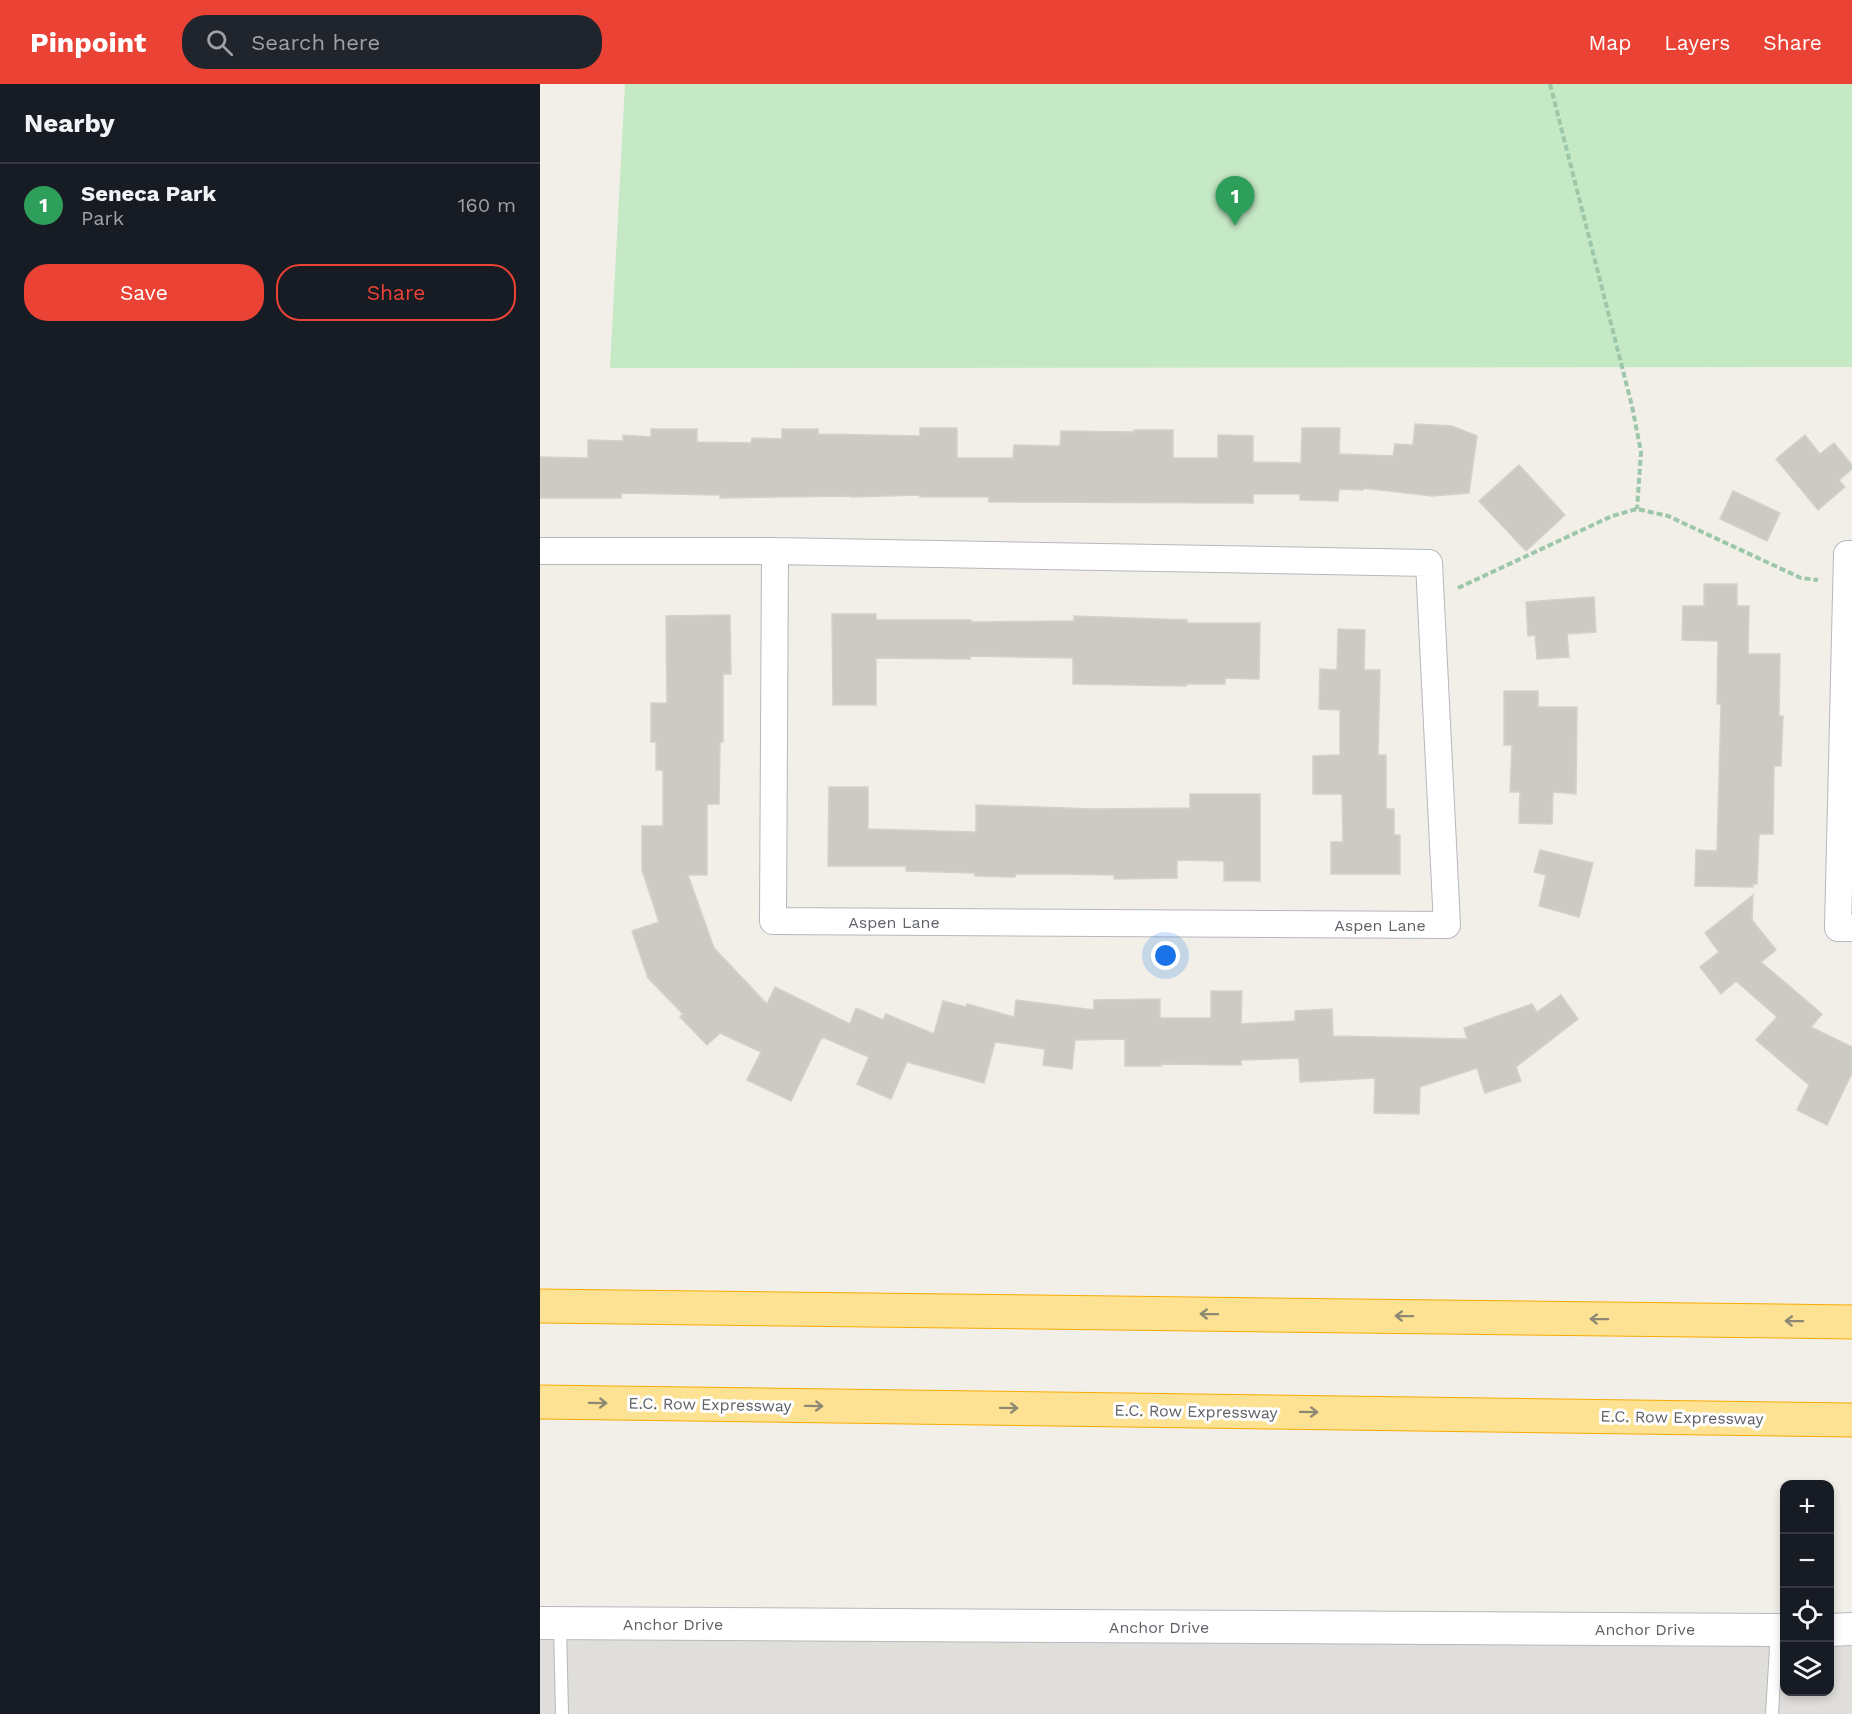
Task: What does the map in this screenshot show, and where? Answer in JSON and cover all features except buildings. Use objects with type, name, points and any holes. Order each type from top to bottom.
[{"type":"highway","points":[[540,1306],[1852,1322]]},
{"type":"highway","name":"E.C. Row Expressway","points":[[540,1402],[1852,1420]]},
{"type":"street","name":"Aspen Lane","points":[[540,552],[775,551],[1430,563],[1447,925],[773,921],[775,551]]},
{"type":"street","points":[[1852,554],[1847,554],[1846,573],[1838,928],[1852,928]]},
{"type":"street","name":"Anchor Drive","points":[[550,1623],[1780,1630]]},
{"type":"street","points":[[1834,1630],[1852,1629]]},
{"type":"lane","points":[[550,1623],[562,1714]]},
{"type":"lane","points":[[1772,1714],[1780,1639]]},
{"type":"path","points":[[1550,84],[1632,406],[1641,453],[1638,509]]},
{"type":"path","points":[[1475,582],[1612,516],[1638,509],[1668,516],[1801,578]]},
{"type":"shaded area","points":[[540,1640],[1780,1642],[1780,1696],[1834,1696],[1834,1642],[1852,1642],[1852,1714],[540,1714]]},
{"type":"green space","points":[[625,84],[1852,84],[1852,367],[610,368]]},
{"type":"place","name":"Seneca Park","points":[[1235,226]]}]
